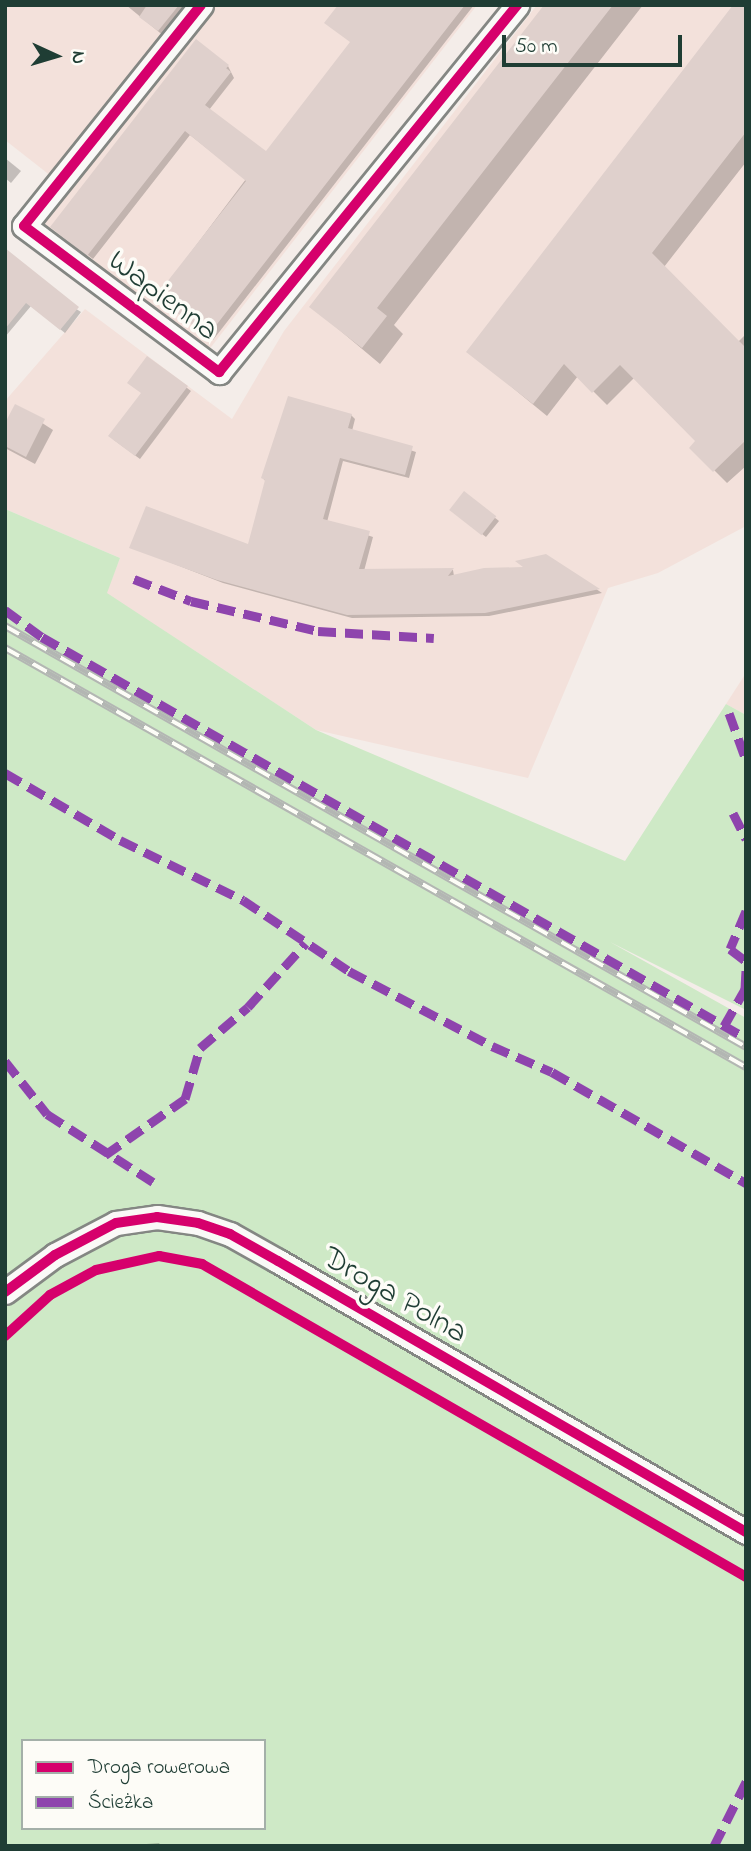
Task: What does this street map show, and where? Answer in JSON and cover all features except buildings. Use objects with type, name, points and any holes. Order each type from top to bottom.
[{"type":"street","name":"Wapienna","points":[[201,5],[23,226],[219,372],[517,5]]},
{"type":"street","name":"Droga Polna","points":[[5,1292],[55,1255],[116,1223],[157,1217],[198,1223],[230,1234],[289,1267],[746,1532]]},
{"type":"shaded area","points":[[5,5],[196,5],[56,180],[5,140]]},
{"type":"shaded area","points":[[213,5],[477,5],[208,351],[36,222]]},
{"type":"shaded area","points":[[537,5],[746,5],[746,526],[658,573],[608,588],[528,778],[316,730],[106,593],[120,558],[5,509],[5,401],[85,309],[232,419],[284,331]]},
{"type":"shaded area","points":[[746,673],[746,715],[726,704]]},
{"type":"green space","points":[[5,509],[120,558],[107,593],[316,730],[625,861],[726,704],[746,715],[746,1010],[610,942],[746,1018],[746,1846],[5,1846]]},
{"type":"railway","points":[[5,626],[746,1047]]},
{"type":"railway","points":[[5,648],[746,1067]]},
{"type":"marked path","points":[[134,579],[191,601],[318,631],[434,638]]},
{"type":"marked path","points":[[5,610],[42,637],[746,1038]]},
{"type":"marked path","points":[[729,713],[746,760]]},
{"type":"marked path","points":[[5,773],[120,840],[243,900],[349,971],[492,1046],[552,1072],[746,1183]]},
{"type":"marked path","points":[[733,813],[746,839]]},
{"type":"marked path","points":[[746,911],[730,949],[746,961]]},
{"type":"marked path","points":[[105,1155],[185,1099],[200,1048],[248,1007],[306,943]]},
{"type":"marked path","points":[[724,1026],[745,989],[746,969]]},
{"type":"marked path","points":[[5,1061],[47,1114],[153,1182]]},
{"type":"marked path","points":[[714,1846],[746,1782]]},
{"type":"cycle path","points":[[201,5],[24,226],[219,372],[517,5]]},
{"type":"cycle path","points":[[5,1292],[55,1255],[116,1223],[157,1217],[198,1223],[230,1234],[278,1261],[746,1532]]},
{"type":"cycle path","points":[[5,1336],[50,1295],[96,1270],[159,1256],[202,1264],[746,1577]]}]
